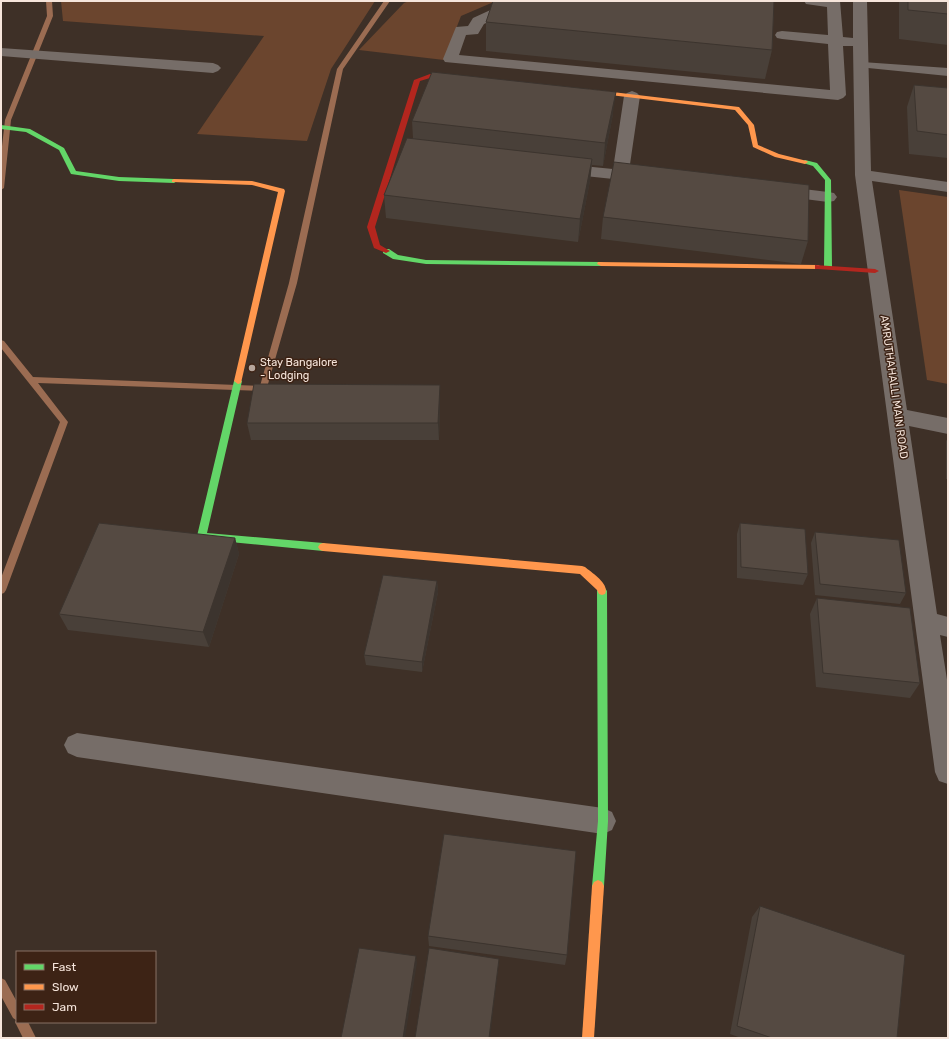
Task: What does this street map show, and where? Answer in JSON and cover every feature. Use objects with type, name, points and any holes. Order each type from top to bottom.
[{"type":"street","points":[[521,1],[478,21],[473,31],[461,30],[450,59],[838,95],[834,3],[811,1]]},
{"type":"street","name":"AMRUTHAHALLI MAIN ROAD","points":[[860,1],[862,44],[863,176],[875,267],[898,416],[938,624],[948,772]]},
{"type":"street","points":[[782,35],[862,44]]},
{"type":"street","points":[[13,53],[214,68]]},
{"type":"street","points":[[465,79],[430,76],[417,80],[402,152],[371,227],[377,246],[396,257],[426,262],[833,267],[845,265],[875,267]]},
{"type":"street","points":[[576,90],[713,104],[737,108],[751,125],[755,146],[777,156],[815,164],[828,180],[833,267]]},
{"type":"street","points":[[620,175],[632,96]]},
{"type":"street","points":[[1,127],[28,130],[62,149],[73,173],[120,179],[252,183],[282,192],[202,536],[582,570],[602,588],[603,821],[588,1038]]},
{"type":"street","points":[[550,168],[658,179]]},
{"type":"street","points":[[863,176],[948,187]]},
{"type":"street","points":[[766,190],[828,197]]},
{"type":"street","points":[[898,416],[948,426]]},
{"type":"street","points":[[77,746],[603,821]]},
{"type":"lane","points":[[862,65],[948,72]]},
{"type":"shaded area","points":[[61,1],[375,1],[331,69],[307,141],[197,134],[264,36],[63,21]]},
{"type":"shaded area","points":[[409,1],[496,1],[461,16],[444,60],[359,50],[404,3]]},
{"type":"shaded area","points":[[899,190],[948,197],[948,384],[927,380]]},
{"type":"building","points":[[493,1],[774,1],[772,50],[486,22]]},
{"type":"building","points":[[908,1],[948,1],[948,14],[908,10]]},
{"type":"building","points":[[432,72],[616,92],[605,143],[412,121]]},
{"type":"building","points":[[914,85],[948,88],[948,135],[917,131]]},
{"type":"building","points":[[407,138],[592,159],[580,219],[384,195]]},
{"type":"building","points":[[614,162],[809,185],[808,241],[603,217]]},
{"type":"building","points":[[254,384],[440,385],[438,423],[247,423]]},
{"type":"building","points":[[99,523],[235,538],[203,632],[59,614]]},
{"type":"building","points":[[740,523],[805,529],[808,574],[741,567]]},
{"type":"building","points":[[815,532],[899,540],[906,593],[820,584]]},
{"type":"building","points":[[383,575],[437,581],[422,662],[364,655]]},
{"type":"building","points":[[817,598],[910,608],[920,683],[823,673]]},
{"type":"building","points":[[444,834],[576,851],[567,955],[428,936]]},
{"type":"building","points":[[760,906],[905,955],[897,1038],[772,1038],[737,1026]]},
{"type":"building","points":[[359,948],[416,956],[403,1038],[341,1038]]},
{"type":"building","points":[[429,948],[499,959],[489,1038],[415,1038]]},
{"type":"waterway","points":[[1,188],[8,120],[50,16],[49,1]]},
{"type":"waterway","points":[[31,380],[263,389],[293,283],[340,69],[387,1]]},
{"type":"waterway","points":[[1,343],[64,422],[1,590]]},
{"type":"waterway","points":[[1,984],[16,1012]]},
{"type":"waterway","points":[[22,1023],[30,1038]]},
{"type":"traffic: fast","points":[[1,127],[28,130],[62,149],[73,173],[119,179],[174,181]]},
{"type":"traffic: fast","points":[[805,162],[815,164],[828,180],[828,267]]},
{"type":"traffic: fast","points":[[386,251],[396,257],[426,262],[601,264]]},
{"type":"traffic: fast","points":[[238,381],[202,536],[323,547]]},
{"type":"traffic: fast","points":[[598,886],[603,821],[602,591]]},
{"type":"traffic: slow","points":[[587,91],[737,108],[751,125],[755,146],[777,156],[805,162]]},
{"type":"traffic: slow","points":[[174,181],[252,183],[282,191],[238,381]]},
{"type":"traffic: slow","points":[[601,264],[818,267]]},
{"type":"traffic: slow","points":[[323,547],[582,570],[602,588],[602,591]]},
{"type":"traffic: slow","points":[[588,1038],[598,886]]},
{"type":"traffic: jam","points":[[386,251],[377,246],[371,227],[417,80],[430,76],[459,79]]},
{"type":"traffic: jam","points":[[818,267],[875,271]]},
{"type":"place","name":"Stay Bangalore - Lodging","points":[[252,368]]}]
